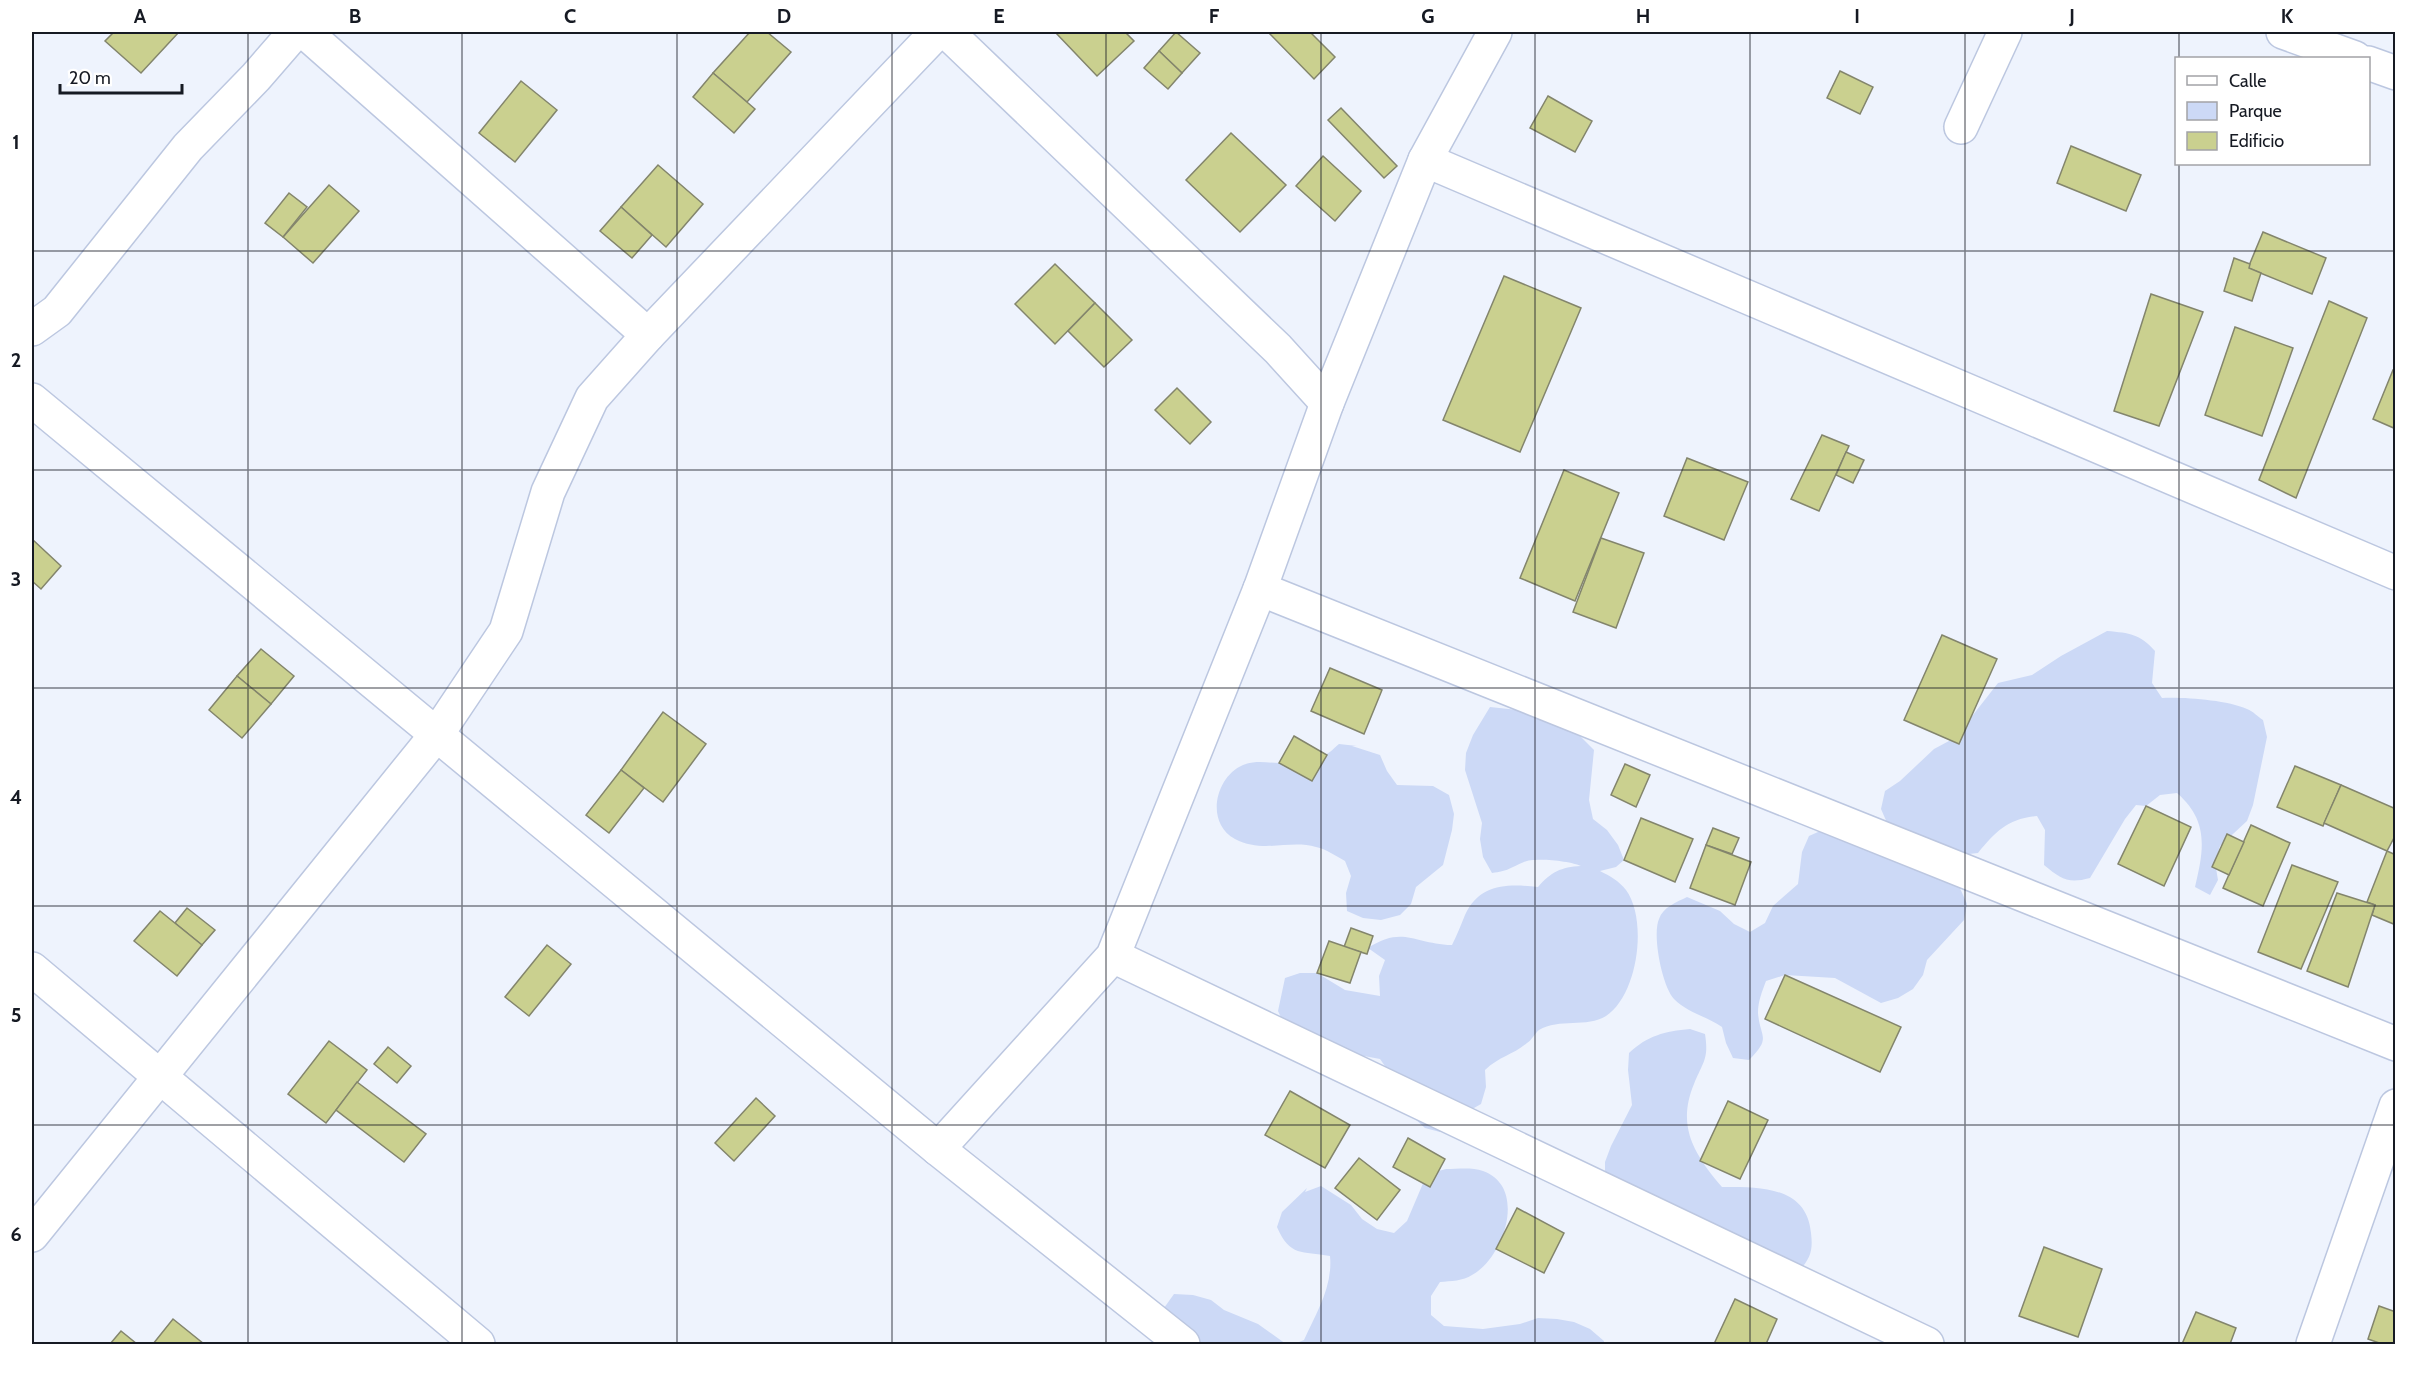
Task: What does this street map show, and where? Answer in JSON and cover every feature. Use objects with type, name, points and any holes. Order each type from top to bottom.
[{"type":"street","points":[[32,329],[57,311],[188,147],[256,78],[295,32]]},
{"type":"street","points":[[305,32],[648,335]]},
{"type":"street","points":[[32,1235],[437,734],[506,631],[548,492],[592,398],[648,335],[937,32]]},
{"type":"street","points":[[947,32],[1278,349],[1327,403]]},
{"type":"street","points":[[938,1149],[1113,956],[1260,589],[1327,403],[1425,160],[1494,32]]},
{"type":"street","points":[[1961,127],[2006,32]]},
{"type":"street","points":[[2283,32],[2352,57]]},
{"type":"street","points":[[2370,64],[2396,73]]},
{"type":"street","points":[[1425,160],[2396,573]]},
{"type":"street","points":[[32,400],[938,1149],[1163,1338]]},
{"type":"street","points":[[1260,589],[2396,1044]]},
{"type":"street","points":[[1113,956],[1927,1344]]},
{"type":"street","points":[[32,969],[478,1344]]},
{"type":"street","points":[[2313,1344],[2396,1106]]},
{"type":"green space","points":[[2107,631],[2134,635],[2155,651],[2152,683],[2162,698],[2228,703],[2249,710],[2263,720],[2267,737],[2253,805],[2247,821],[2220,846],[2215,862],[2218,880],[2210,895],[2195,887],[2202,848],[2199,825],[2195,814],[2177,793],[2160,795],[2146,806],[2136,805],[2125,819],[2090,878],[2076,880],[2060,877],[2044,865],[2045,830],[2037,816],[2018,820],[2003,827],[1978,853],[1960,855],[1888,825],[1881,809],[1885,791],[1900,781],[1934,749],[1949,741],[1962,729],[1998,683],[2032,675]]},
{"type":"green space","points":[[1490,707],[1518,710],[1569,725],[1594,750],[1589,800],[1593,819],[1607,830],[1618,845],[1624,860],[1616,867],[1600,871],[1620,884],[1633,903],[1637,919],[1636,956],[1626,992],[1617,1006],[1606,1016],[1590,1022],[1555,1024],[1539,1030],[1522,1047],[1485,1070],[1486,1087],[1481,1104],[1453,1120],[1440,1132],[1425,1128],[1413,1117],[1399,1086],[1380,1059],[1348,1053],[1285,1026],[1278,1011],[1285,978],[1300,973],[1317,973],[1345,990],[1380,996],[1379,976],[1385,960],[1368,948],[1380,941],[1400,937],[1452,945],[1471,904],[1487,891],[1506,886],[1538,887],[1557,871],[1581,866],[1561,861],[1536,860],[1492,873],[1483,857],[1480,839],[1482,823],[1465,770],[1466,753],[1473,735]]},
{"type":"green space","points":[[1339,744],[1357,746],[1352,746],[1380,755],[1397,785],[1433,786],[1449,795],[1454,814],[1443,865],[1416,887],[1411,904],[1400,915],[1381,920],[1363,918],[1347,911],[1346,893],[1351,876],[1345,861],[1331,853],[1306,845],[1266,846],[1246,843],[1226,832],[1220,822],[1217,801],[1220,789],[1233,771],[1252,763],[1280,763],[1321,756],[1329,753]]},
{"type":"green space","points":[[1827,828],[1959,886],[1967,904],[1964,920],[1927,960],[1923,975],[1913,989],[1898,998],[1881,1003],[1835,978],[1785,975],[1766,981],[1758,1009],[1762,1042],[1749,1060],[1733,1058],[1722,1027],[1679,1004],[1670,992],[1659,960],[1657,926],[1659,919],[1667,908],[1687,897],[1720,911],[1734,924],[1750,932],[1765,923],[1773,906],[1798,884],[1802,852],[1809,836]]},
{"type":"green space","points":[[1690,1029],[1705,1034],[1706,1042],[1704,1060],[1689,1099],[1687,1114],[1691,1140],[1704,1163],[1722,1187],[1779,1192],[1801,1206],[1808,1218],[1812,1244],[1809,1258],[1799,1271],[1605,1178],[1605,1162],[1632,1105],[1628,1070],[1629,1053],[1657,1035]]},
{"type":"green space","points":[[1446,1169],[1479,1170],[1497,1179],[1505,1192],[1508,1206],[1506,1223],[1494,1254],[1472,1275],[1440,1282],[1431,1296],[1431,1315],[1444,1326],[1483,1329],[1520,1324],[1538,1318],[1557,1319],[1574,1322],[1590,1329],[1604,1341],[1604,1344],[1294,1344],[1304,1340],[1323,1300],[1329,1278],[1330,1256],[1304,1253],[1292,1248],[1277,1227],[1282,1212],[1307,1188],[1305,1192],[1321,1186],[1351,1205],[1362,1219],[1377,1229],[1394,1233],[1407,1221],[1427,1174]]},
{"type":"green space","points":[[1174,1294],[1193,1295],[1211,1300],[1224,1310],[1258,1324],[1286,1344],[1198,1344],[1172,1322],[1164,1308]]},
{"type":"building","points":[[114,32],[179,32],[141,73],[105,41]]},
{"type":"building","points":[[750,32],[767,32],[791,52],[747,102],[713,73]]},
{"type":"building","points":[[1055,32],[1125,32],[1134,41],[1097,76]]},
{"type":"building","points":[[1176,32],[1200,53],[1182,73],[1159,51]]},
{"type":"building","points":[[1273,32],[1310,32],[1335,57],[1314,79],[1270,34]]},
{"type":"building","points":[[1159,51],[1182,73],[1168,89],[1144,68]]},
{"type":"building","points":[[1840,71],[1873,87],[1860,114],[1827,98]]},
{"type":"building","points":[[713,73],[755,109],[734,133],[693,97]]},
{"type":"building","points":[[521,81],[557,110],[515,162],[479,133]]},
{"type":"building","points":[[1548,96],[1592,121],[1575,152],[1530,128]]},
{"type":"building","points":[[1341,108],[1397,166],[1384,178],[1328,120]]},
{"type":"building","points":[[1231,133],[1286,185],[1240,232],[1186,180]]},
{"type":"building","points":[[2071,146],[2141,175],[2126,211],[2057,183]]},
{"type":"building","points":[[1323,156],[1361,191],[1335,221],[1296,186]]},
{"type":"building","points":[[658,165],[703,204],[666,247],[621,207]]},
{"type":"building","points":[[329,185],[359,211],[313,263],[283,237]]},
{"type":"building","points":[[289,193],[307,207],[283,237],[265,223]]},
{"type":"building","points":[[621,207],[652,235],[632,258],[600,231]]},
{"type":"building","points":[[2263,232],[2326,258],[2312,294],[2248,268]]},
{"type":"building","points":[[2234,258],[2250,264],[2249,268],[2261,273],[2252,301],[2224,291]]},
{"type":"building","points":[[1055,264],[1095,303],[1055,344],[1015,304]]},
{"type":"building","points":[[1504,276],[1581,308],[1520,452],[1443,420]]},
{"type":"building","points":[[2151,294],[2203,312],[2159,426],[2114,411]]},
{"type":"building","points":[[2329,301],[2367,318],[2296,498],[2259,480]]},
{"type":"building","points":[[1095,303],[1132,340],[1104,367],[1068,331]]},
{"type":"building","points":[[2235,327],[2293,348],[2262,436],[2205,415]]},
{"type":"building","points":[[2393,370],[2396,371],[2396,429],[2373,419]]},
{"type":"building","points":[[1177,388],[1211,422],[1190,444],[1155,410]]},
{"type":"building","points":[[1822,435],[1849,446],[1819,511],[1791,499]]},
{"type":"building","points":[[1846,452],[1864,460],[1853,483],[1836,475]]},
{"type":"building","points":[[1687,458],[1748,482],[1724,540],[1664,516]]},
{"type":"building","points":[[1564,470],[1619,493],[1575,601],[1520,578]]},
{"type":"building","points":[[1601,538],[1644,553],[1616,628],[1573,612]]},
{"type":"building","points":[[32,539],[61,566],[41,589],[32,581]]},
{"type":"building","points":[[1942,635],[1997,659],[1959,744],[1904,720]]},
{"type":"building","points":[[261,649],[294,676],[271,704],[237,676]]},
{"type":"building","points":[[1330,668],[1382,690],[1364,734],[1311,711]]},
{"type":"building","points":[[237,676],[271,704],[242,738],[209,710]]},
{"type":"building","points":[[663,712],[706,744],[663,802],[621,770]]},
{"type":"building","points":[[1294,736],[1327,755],[1312,781],[1279,763]]},
{"type":"building","points":[[1625,764],[1650,775],[1636,807],[1611,795]]},
{"type":"building","points":[[2295,766],[2341,785],[2323,826],[2277,807]]},
{"type":"building","points":[[621,770],[644,788],[609,833],[586,815]]},
{"type":"building","points":[[2341,785],[2396,809],[2396,834],[2387,851],[2324,823]]},
{"type":"building","points":[[2146,806],[2191,827],[2164,886],[2118,864]]},
{"type":"building","points":[[1641,818],[1693,839],[1675,882],[1624,860]]},
{"type":"building","points":[[2251,825],[2290,843],[2263,906],[2223,888]]},
{"type":"building","points":[[1713,828],[1739,838],[1732,854],[1706,845]]},
{"type":"building","points":[[2227,834],[2244,842],[2229,875],[2212,867]]},
{"type":"building","points":[[1706,845],[1751,862],[1735,905],[1690,888]]},
{"type":"building","points":[[2387,851],[2396,855],[2396,925],[2372,915],[2375,905],[2367,902]]},
{"type":"building","points":[[2292,865],[2338,882],[2301,969],[2258,952]]},
{"type":"building","points":[[2337,893],[2375,905],[2348,987],[2307,971]]},
{"type":"building","points":[[187,908],[215,930],[202,945],[175,923]]},
{"type":"building","points":[[160,911],[202,945],[177,976],[134,941]]},
{"type":"building","points":[[1351,928],[1373,936],[1367,954],[1344,947]]},
{"type":"building","points":[[1329,941],[1361,952],[1350,983],[1317,973]]},
{"type":"building","points":[[547,945],[571,964],[529,1016],[505,997]]},
{"type":"building","points":[[1785,975],[1901,1027],[1880,1072],[1765,1019]]},
{"type":"building","points":[[329,1041],[367,1070],[326,1123],[288,1094]]},
{"type":"building","points":[[388,1047],[411,1066],[397,1083],[374,1064]]},
{"type":"building","points":[[357,1082],[426,1134],[404,1162],[336,1110]]},
{"type":"building","points":[[1290,1091],[1350,1125],[1325,1168],[1265,1135]]},
{"type":"building","points":[[756,1098],[775,1116],[734,1161],[715,1143]]},
{"type":"building","points":[[1728,1101],[1768,1120],[1740,1179],[1700,1161]]},
{"type":"building","points":[[1408,1138],[1445,1159],[1430,1187],[1393,1167]]},
{"type":"building","points":[[1359,1158],[1400,1190],[1377,1220],[1335,1188]]},
{"type":"building","points":[[1517,1208],[1564,1233],[1544,1273],[1496,1249]]},
{"type":"building","points":[[2044,1247],[2102,1269],[2078,1337],[2019,1316]]},
{"type":"building","points":[[1735,1299],[1777,1319],[1766,1344],[1714,1344]]},
{"type":"building","points":[[2379,1306],[2396,1312],[2396,1344],[2382,1344],[2368,1339]]},
{"type":"building","points":[[2196,1312],[2236,1328],[2230,1344],[2182,1344]]},
{"type":"building","points":[[173,1319],[204,1344],[153,1344]]},
{"type":"building","points":[[121,1331],[137,1344],[110,1344]]}]
